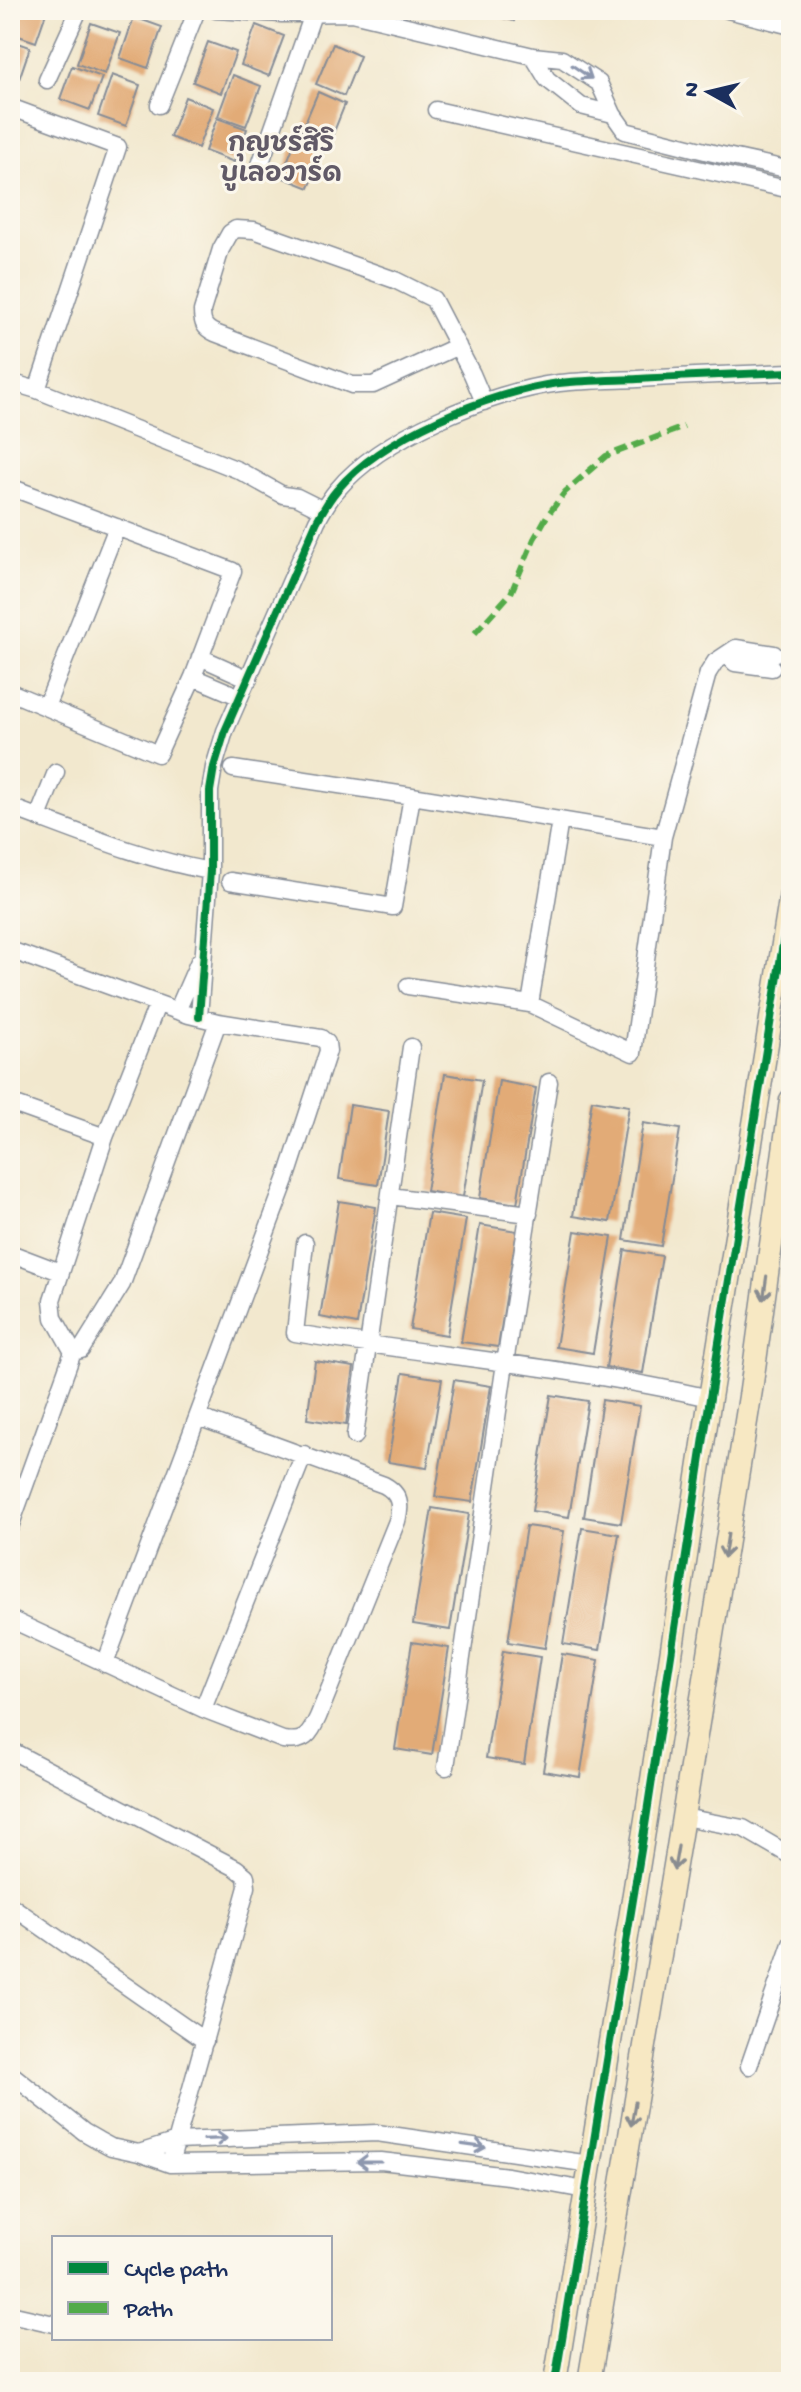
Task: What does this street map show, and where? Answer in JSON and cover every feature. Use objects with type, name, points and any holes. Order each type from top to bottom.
[{"type":"street","points":[[47,80],[79,10]]},
{"type":"street","points":[[159,105],[197,10]]},
{"type":"street","points":[[216,10],[370,14],[533,56],[562,59],[599,83],[613,114],[625,131],[791,170]]},
{"type":"street","points":[[728,10],[791,26]]},
{"type":"street","points":[[260,165],[313,14]]},
{"type":"street","points":[[533,56],[547,79],[581,106],[613,114]]},
{"type":"street","points":[[10,107],[118,147],[37,390]]},
{"type":"street","points":[[436,110],[791,190]]},
{"type":"street","points":[[458,346],[373,385],[352,385],[215,333],[203,324],[202,311],[226,239],[236,229],[245,229],[395,280],[433,299],[458,346],[484,402]]},
{"type":"street","points":[[199,1017],[210,871],[209,804],[214,767],[225,731],[320,516],[344,482],[389,446],[441,420],[484,402],[558,383],[791,372]]},
{"type":"street","points":[[10,382],[238,470],[283,495],[297,497],[320,516]]},
{"type":"street","points":[[10,487],[233,571],[193,677],[158,754],[10,692]]},
{"type":"street","points":[[46,707],[117,527]]},
{"type":"street","points":[[408,986],[530,1004],[633,1053],[663,837],[708,673],[715,662],[727,655],[735,663],[773,661]]},
{"type":"street","points":[[200,657],[249,679]]},
{"type":"street","points":[[193,677],[240,697]]},
{"type":"street","points":[[233,769],[663,837]]},
{"type":"street","points":[[38,817],[56,772]]},
{"type":"street","points":[[230,881],[393,907],[412,796]]},
{"type":"street","points":[[10,807],[141,855],[210,871]]},
{"type":"street","points":[[530,1004],[560,820]]},
{"type":"street","points":[[555,2382],[791,894]]},
{"type":"street","points":[[177,1011],[204,948]]},
{"type":"street","points":[[10,950],[177,1011],[218,1022],[321,1038],[327,1043],[328,1051],[287,1177],[105,1664]]},
{"type":"street","points":[[11,1522],[73,1352],[54,1318],[52,1300],[105,1137],[157,1005]]},
{"type":"street","points":[[73,1352],[81,1350],[122,1284],[218,1022]]},
{"type":"street","points":[[355,1436],[411,1047]]},
{"type":"street","points":[[446,1767],[549,1082]]},
{"type":"street","points":[[589,2382],[751,1390],[791,1100]]},
{"type":"street","points":[[10,1103],[105,1137]]},
{"type":"street","points":[[390,1196],[529,1214]]},
{"type":"street","points":[[305,1243],[295,1333],[652,1385],[710,1398]]},
{"type":"street","points":[[10,1253],[60,1272]]},
{"type":"street","points":[[10,1619],[203,1709],[283,1740],[296,1742],[305,1738],[318,1717],[397,1521],[399,1498],[390,1488],[198,1417]]},
{"type":"street","points":[[203,1709],[304,1454]]},
{"type":"street","points":[[676,1616],[714,1621]]},
{"type":"street","points":[[10,1750],[244,1873],[248,1881],[170,2164]]},
{"type":"street","points":[[683,1817],[743,1828],[791,1856]]},
{"type":"street","points":[[10,1905],[205,2041]]},
{"type":"street","points":[[749,2066],[791,1944]]},
{"type":"street","points":[[10,2073],[84,2132],[111,2147],[170,2164],[381,2161],[508,2176],[585,2190]]},
{"type":"street","points":[[139,2153],[177,2141],[377,2133],[590,2164]]},
{"type":"street","points":[[10,2314],[52,2324]]},
{"type":"building","points":[[15,10],[47,10],[36,42],[10,33]]},
{"type":"building","points":[[485,10],[516,10],[514,21],[484,13]]},
{"type":"building","points":[[134,17],[162,27],[148,68],[120,58]]},
{"type":"building","points":[[91,23],[120,33],[105,74],[77,64]]},
{"type":"building","points":[[256,25],[284,36],[269,76],[241,65]]},
{"type":"building","points":[[10,40],[30,47],[16,88],[10,85]]},
{"type":"building","points":[[208,42],[236,52],[221,93],[193,82]]},
{"type":"building","points":[[333,44],[360,56],[344,96],[316,84]]},
{"type":"building","points":[[72,66],[102,77],[90,110],[60,99]]},
{"type":"building","points":[[112,75],[140,85],[126,126],[98,116]]},
{"type":"building","points":[[233,75],[261,86],[246,126],[218,116]]},
{"type":"building","points":[[318,92],[345,104],[329,144],[301,132]]},
{"type":"building","points":[[185,97],[213,108],[198,148],[170,137]]},
{"type":"building","points":[[217,118],[247,129],[234,162],[205,151]]},
{"type":"building","points":[[297,137],[325,148],[309,188],[281,177]]},
{"type":"building","points":[[445,1074],[482,1080],[463,1197],[426,1191]]},
{"type":"building","points":[[499,1081],[536,1088],[517,1204],[480,1198]]},
{"type":"building","points":[[592,1100],[629,1106],[610,1222],[573,1216]]},
{"type":"building","points":[[350,1105],[389,1111],[378,1185],[339,1179]]},
{"type":"building","points":[[643,1123],[680,1129],[661,1246],[624,1240]]},
{"type":"building","points":[[339,1201],[376,1207],[357,1324],[320,1317]]},
{"type":"building","points":[[429,1213],[466,1219],[447,1335],[410,1329]]},
{"type":"building","points":[[480,1225],[517,1231],[498,1347],[461,1342]]},
{"type":"building","points":[[575,1231],[612,1237],[593,1353],[556,1347]]},
{"type":"building","points":[[625,1250],[662,1256],[643,1373],[606,1367]]},
{"type":"building","points":[[315,1361],[354,1367],[346,1425],[307,1419]]},
{"type":"building","points":[[403,1373],[442,1379],[427,1468],[388,1462]]},
{"type":"building","points":[[454,1380],[491,1386],[472,1502],[435,1497]]},
{"type":"building","points":[[551,1395],[588,1401],[569,1517],[532,1511]]},
{"type":"building","points":[[602,1400],[640,1406],[621,1523],[584,1517]]},
{"type":"building","points":[[432,1508],[469,1514],[450,1630],[413,1624]]},
{"type":"building","points":[[526,1526],[564,1531],[545,1648],[508,1642]]},
{"type":"building","points":[[582,1528],[619,1534],[600,1650],[563,1644]]},
{"type":"building","points":[[412,1642],[449,1648],[432,1755],[395,1749]]},
{"type":"building","points":[[503,1651],[540,1657],[524,1764],[486,1758]]},
{"type":"building","points":[[562,1654],[599,1660],[580,1777],[543,1771]]},
{"type":"marked path","points":[[475,633],[511,593],[534,539],[565,492],[606,456],[684,427]]},
{"type":"cycle path","points":[[199,1017],[210,871],[210,791],[214,767],[225,731],[317,521],[337,490],[357,470],[409,435],[470,407],[531,388],[579,381],[791,372]]},
{"type":"cycle path","points":[[555,2382],[791,894]]},
{"type":"district","name":"กุญชร์สิริ บูเลอวาร์ด","points":[[281,161]]}]
